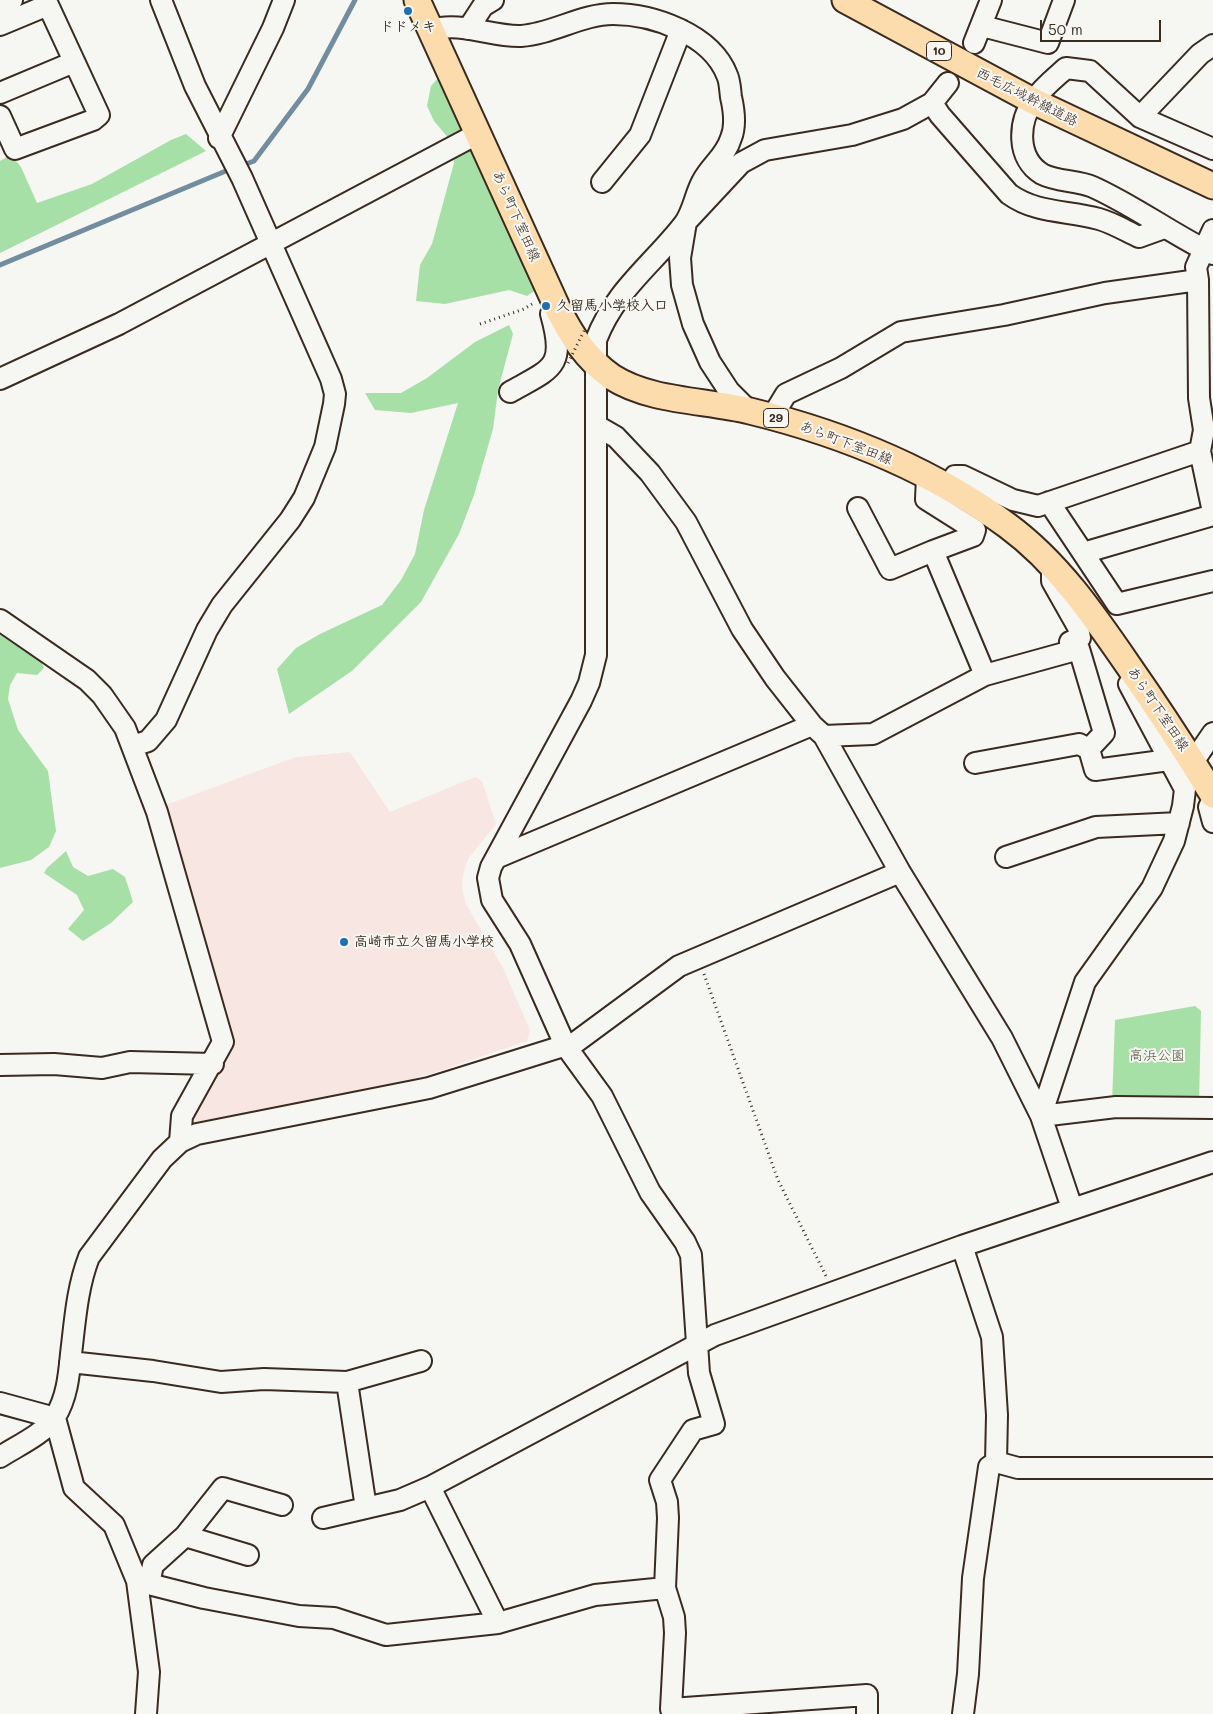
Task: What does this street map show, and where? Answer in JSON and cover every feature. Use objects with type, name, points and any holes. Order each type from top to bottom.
[{"type":"main road","name":"あら町下室田線","points":[[416,0],[480,133],[554,300],[573,337],[596,365],[614,378],[653,392],[748,410],[875,452],[938,483],[1006,525],[1038,550],[1057,570],[1100,624],[1135,675],[1181,761],[1213,795]]},
{"type":"main road","name":"西毛広域幹線道路","points":[[845,0],[1033,101],[1213,186]]},
{"type":"street","points":[[0,5],[12,0]]},
{"type":"street","points":[[133,746],[148,741],[166,720],[207,630],[237,585],[290,520],[304,498],[325,446],[334,404],[332,384],[242,178],[195,86],[161,0]]},
{"type":"street","points":[[220,138],[273,28],[284,0]]},
{"type":"street","points":[[468,29],[484,6],[493,0]]},
{"type":"street","points":[[992,0],[978,34],[1048,43],[1064,0]]},
{"type":"street","points":[[0,25],[48,5],[99,115],[93,120],[16,149],[6,147],[0,116]]},
{"type":"street","points":[[431,30],[444,26],[521,36],[611,14],[645,16],[694,37],[714,56],[727,75],[734,112],[732,138],[720,160],[702,180],[686,222],[681,267],[682,285],[693,324],[710,362],[729,391],[748,410]]},
{"type":"street","points":[[602,182],[640,134],[681,30]]},
{"type":"street","points":[[1140,117],[1200,54],[1213,45]]},
{"type":"street","points":[[0,93],[74,62]]},
{"type":"street","points":[[1083,553],[1213,514],[1200,451],[1208,430],[1199,398],[1198,280],[1196,267],[1209,244],[1164,228],[1092,187],[1043,174],[1030,164],[1022,148],[1023,129],[1033,101],[1050,81],[1066,68],[1090,71],[1140,117],[1213,149]]},
{"type":"street","points":[[867,1714],[867,1694],[670,1711],[675,1633],[674,1617],[666,1588],[667,1502],[660,1480],[693,1430],[714,1424],[699,1373],[691,1255],[685,1242],[650,1192],[602,1096],[565,1045],[520,944],[492,900],[488,878],[496,858],[581,701],[593,670],[597,638],[596,340],[603,321],[622,292],[714,189],[741,163],[765,150],[852,135],[903,119],[932,103],[948,83]]},
{"type":"street","points":[[932,103],[940,115],[1009,194],[1023,204],[1039,210],[1099,219],[1139,237],[1164,228]]},
{"type":"street","points":[[0,379],[119,324],[480,133]]},
{"type":"street","points":[[772,417],[786,394],[841,368],[901,332],[1004,315],[1105,293],[1198,280]]},
{"type":"street","points":[[510,392],[548,370],[555,362],[557,341],[551,314],[554,300]]},
{"type":"street","points":[[597,426],[616,437],[650,473],[686,522],[742,629],[774,678],[818,730],[900,872],[1002,1038],[1042,1116],[1072,1208]]},
{"type":"street","points":[[858,508],[890,569],[973,536],[975,530],[926,499],[938,483],[955,476],[963,476],[1013,500],[1044,504],[1200,451]]},
{"type":"street","points":[[1044,504],[1083,553],[1117,604],[1213,580]]},
{"type":"street","points":[[1044,504],[1074,560],[1057,570],[1052,581],[1078,627],[1080,638],[1070,642]]},
{"type":"street","points":[[933,551],[985,676]]},
{"type":"street","points":[[1206,600],[1213,580]]},
{"type":"street","points":[[0,620],[87,680],[113,711],[133,746],[157,812],[223,1042],[213,1064],[182,1116],[180,1142]]},
{"type":"street","points":[[496,858],[818,730],[873,734],[985,676],[1079,649],[1104,733],[1089,750]]},
{"type":"street","points":[[976,763],[1079,744],[1089,750],[1095,770],[1181,761],[1213,733]]},
{"type":"street","points":[[1042,1116],[1085,982],[1152,888],[1174,841],[1185,790],[1181,761]]},
{"type":"street","points":[[1213,800],[1209,807],[1213,822]]},
{"type":"street","points":[[1006,857],[1096,827],[1179,823]]},
{"type":"street","points":[[0,1457],[42,1430],[55,1418],[66,1390],[78,1297],[82,1275],[90,1257],[162,1159],[180,1142],[197,1134],[429,1088],[576,1042],[679,966],[900,872]]},
{"type":"street","points":[[0,1065],[54,1064],[102,1068],[130,1062],[213,1064]]},
{"type":"street","points":[[1042,1116],[1116,1107],[1213,1108]]},
{"type":"street","points":[[323,1518],[400,1500],[430,1488],[698,1342],[962,1246],[1213,1162]]},
{"type":"street","points":[[962,1246],[992,1337],[997,1415],[996,1462],[990,1467],[973,1578],[968,1674],[963,1714]]},
{"type":"street","points":[[70,1362],[153,1371],[221,1382],[264,1379],[346,1382],[421,1361]]},
{"type":"street","points":[[346,1382],[366,1508]]},
{"type":"street","points":[[0,1403],[55,1418]]},
{"type":"street","points":[[55,1418],[74,1488],[114,1525],[143,1582],[149,1672],[146,1714]]},
{"type":"street","points":[[996,1462],[1018,1468],[1213,1468]]},
{"type":"street","points":[[143,1582],[153,1565],[185,1536],[223,1488],[282,1505]]},
{"type":"street","points":[[430,1488],[498,1623]]},
{"type":"street","points":[[185,1536],[248,1555]]},
{"type":"street","points":[[143,1582],[204,1598],[261,1609],[299,1616],[334,1618],[386,1635],[498,1623],[595,1595],[666,1588]]},
{"type":"path","points":[[480,324],[554,300]]},
{"type":"path","points":[[568,363],[585,328]]},
{"type":"path","points":[[698,957],[778,1180],[834,1292]]},
{"type":"shaded area","name":"高崎市立久留馬小学校","points":[[350,752],[390,812],[475,777],[482,781],[496,824],[468,859],[463,875],[462,889],[466,904],[503,968],[530,1030],[527,1041],[427,1075],[290,1108],[195,1122],[192,1117],[228,1044],[160,807],[296,757]]},
{"type":"green space","points":[[438,78],[539,288],[527,296],[509,290],[445,304],[416,301],[420,265],[432,244],[454,163],[451,141],[434,121],[427,106],[431,86]]},
{"type":"green space","points":[[186,134],[206,151],[0,253],[0,161],[11,155],[21,167],[37,203],[92,184],[171,140]]},
{"type":"green space","points":[[509,325],[513,334],[498,390],[493,429],[474,495],[459,534],[421,602],[352,671],[289,714],[277,669],[296,648],[320,634],[382,605],[401,580],[415,554],[424,510],[458,403],[411,413],[375,410],[365,393],[401,393],[427,378],[475,342]]},
{"type":"green space","points":[[2,632],[39,657],[44,668],[37,675],[17,673],[10,685],[8,699],[18,730],[48,771],[56,831],[49,847],[31,860],[0,868],[0,634]]},
{"type":"green space","points":[[66,851],[73,867],[88,876],[113,869],[125,877],[133,902],[111,923],[83,941],[68,929],[84,910],[77,895],[44,873]]},
{"type":"green space","name":"高浜公園","points":[[1195,1006],[1201,1011],[1199,1105],[1112,1104],[1115,1020]]},
{"type":"waterway","points":[[241,166],[254,161],[308,89],[355,0]]},
{"type":"waterway","points":[[0,265],[233,168]]},
{"type":"place","name":"ドドメキ","points":[[408,11]]},
{"type":"place","name":"久留馬小学校入口","points":[[546,306]]},
{"type":"place","name":"高崎市立久留馬小学校","points":[[344,942]]}]
